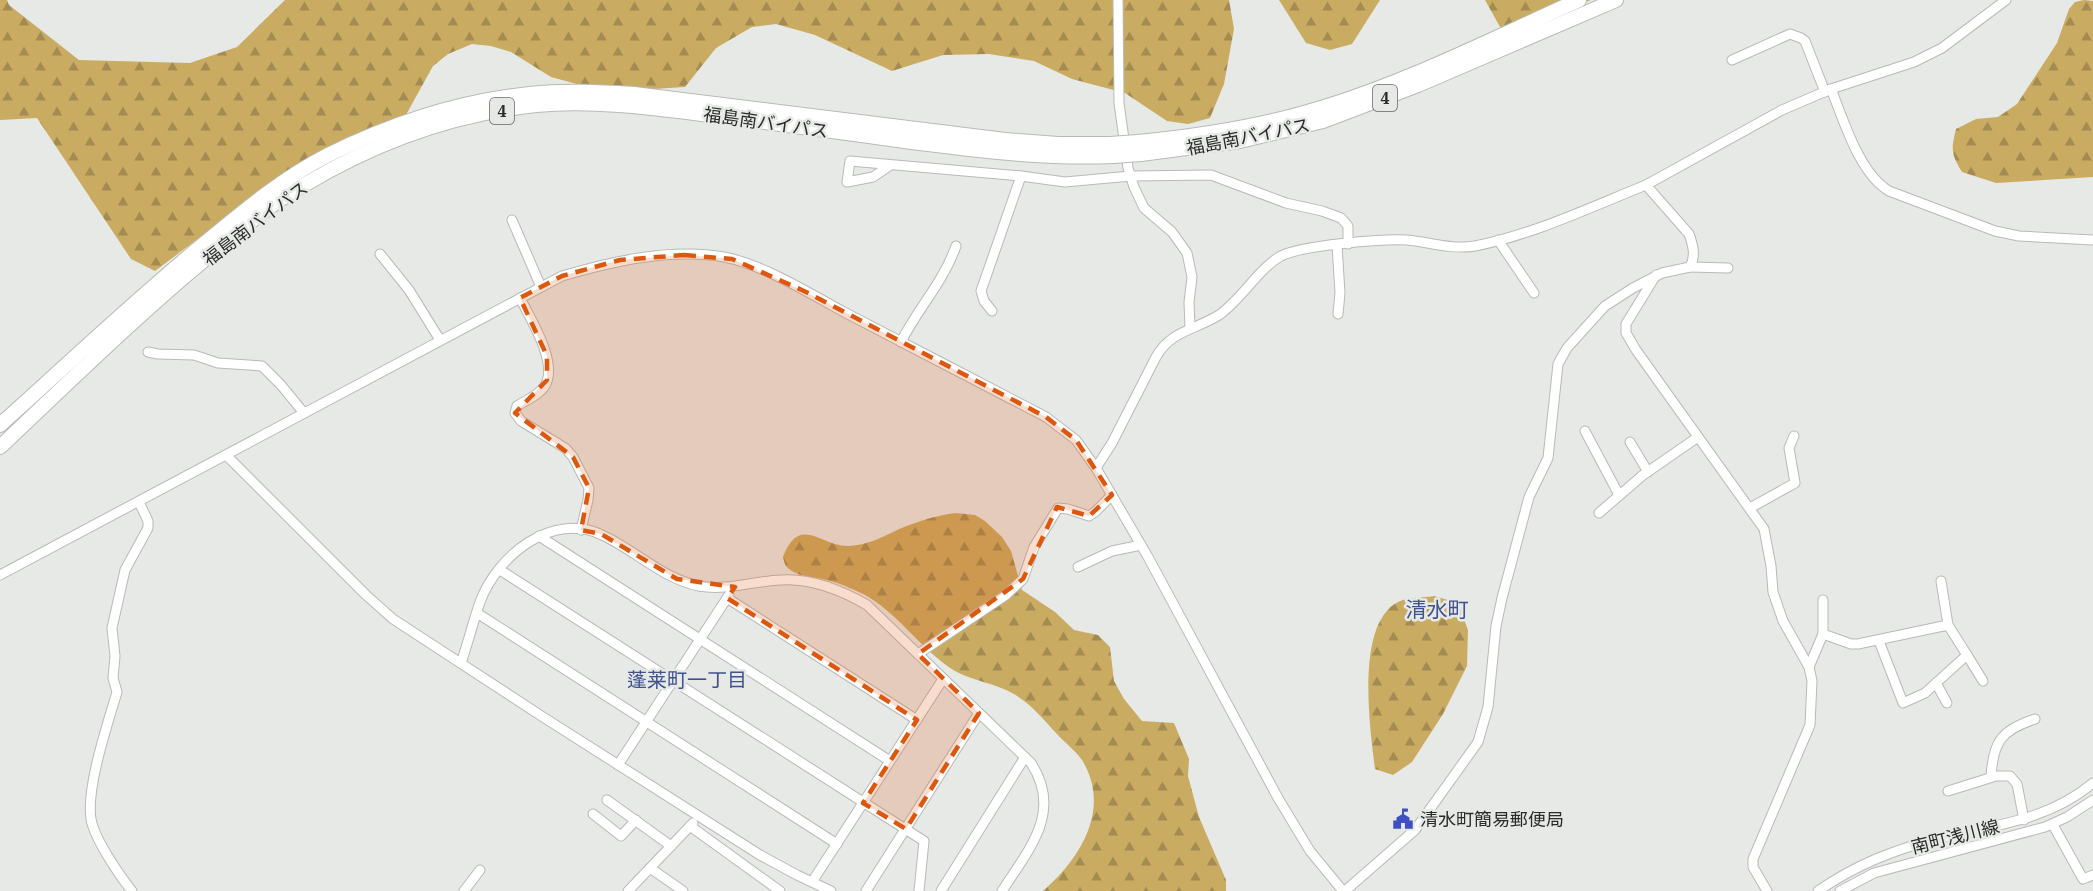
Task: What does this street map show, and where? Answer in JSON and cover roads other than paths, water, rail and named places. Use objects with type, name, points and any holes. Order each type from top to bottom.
[{"type":"highway","name":"福島南バイパス","points":[[1140,148],[1180,138],[1270,122],[1327,106],[1408,76],[1579,0]]},
{"type":"highway","name":"福島南バイパス","points":[[0,447],[164,293],[266,210],[334,167],[433,126],[485,113],[526,107],[587,103],[640,106],[1011,154],[1064,157],[1112,150],[1240,141],[1323,120],[1418,85],[1616,0]]},
{"type":"highway","name":"福島南バイパス","points":[[0,425],[158,282],[260,198],[327,156],[394,127],[434,113],[479,102],[530,94],[581,91],[634,94],[1005,140],[1112,150]]},
{"type":"street","points":[[1118,0],[1119,103],[1124,150],[1131,176],[1144,208],[1172,232],[1187,253],[1192,277],[1189,302],[1190,327]]},
{"type":"street","points":[[1096,468],[1112,443],[1158,352],[1170,340],[1190,327],[1218,315],[1282,255],[1298,250],[1389,240],[1461,247],[1498,240],[1567,216],[1646,185],[1782,110],[1828,90],[1925,57],[1954,41],[2006,0]]},
{"type":"street","points":[[1732,60],[1790,34],[1795,35],[1805,41],[1866,168],[1874,180],[1889,191],[1995,231],[2019,236],[2093,240]]},
{"type":"street","points":[[889,166],[1073,182],[1131,176],[1211,175],[1286,203],[1341,218],[1348,226],[1348,244]]},
{"type":"street","points":[[992,311],[984,301],[981,291],[1021,176]]},
{"type":"street","points":[[1646,185],[1689,234],[1693,243],[1690,267]]},
{"type":"street","points":[[512,220],[541,287]]},
{"type":"street","points":[[1498,240],[1534,293]]},
{"type":"street","points":[[1337,245],[1340,293],[1338,314]]},
{"type":"street","points":[[901,342],[909,325],[942,278],[956,246]]},
{"type":"street","points":[[380,254],[409,290],[440,340]]},
{"type":"street","points":[[0,575],[562,276],[620,260],[684,255],[720,257],[753,266],[901,342],[1046,417],[1076,440],[1096,468],[1141,545],[1278,798],[1310,851],[1344,891],[1414,830],[1478,742],[1488,707],[1496,626],[1509,566],[1529,497],[1548,458],[1558,364],[1567,348],[1605,306],[1656,276],[1675,268],[1728,268]]},
{"type":"street","points":[[1656,276],[1626,324],[1626,333],[1635,350],[1764,529],[1773,592],[1783,621],[1809,667],[1812,681],[1810,725],[1753,859],[1753,867],[1767,891]]},
{"type":"street","points":[[520,298],[547,356],[548,380],[540,392],[517,406],[515,413],[521,421],[566,448],[573,457],[589,488],[581,530]]},
{"type":"street","points":[[148,352],[194,355],[218,363],[262,366],[304,413]]},
{"type":"street","points":[[1585,431],[1620,495]]},
{"type":"street","points":[[1749,508],[1795,483],[1789,448],[1794,435]]},
{"type":"street","points":[[1599,513],[1648,472],[1698,436]]},
{"type":"street","points":[[1630,442],[1648,472]]},
{"type":"street","points":[[226,455],[393,619],[760,855],[831,891]]},
{"type":"street","points":[[918,654],[1006,595],[1023,579],[1034,547],[1058,508],[1089,516],[1112,495]]},
{"type":"street","points":[[132,891],[110,859],[91,819],[92,786],[117,692],[113,678],[115,656],[112,628],[119,606],[120,588],[125,570],[148,528],[148,521],[138,502]]},
{"type":"street","points":[[461,663],[480,601],[494,577],[523,545],[539,536],[561,530],[581,530],[601,534],[677,579],[699,586],[735,585],[783,579],[811,582],[837,590],[867,605],[1035,770],[1042,788],[1045,813],[1036,837],[1002,891]]},
{"type":"street","points":[[539,536],[890,761]]},
{"type":"street","points":[[1078,567],[1112,550],[1141,545]]},
{"type":"street","points":[[500,570],[924,841],[919,891]]},
{"type":"street","points":[[1941,581],[1948,625],[1983,681]]},
{"type":"street","points":[[618,765],[735,585]]},
{"type":"street","points":[[727,598],[916,720]]},
{"type":"street","points":[[1809,667],[1823,634],[1823,600]]},
{"type":"street","points":[[477,613],[837,844]]},
{"type":"street","points":[[1823,634],[1851,644],[1880,641],[1948,625]]},
{"type":"street","points":[[1880,641],[1903,703],[1925,693],[1966,655]]},
{"type":"street","points":[[812,882],[943,679]]},
{"type":"street","points":[[1936,683],[1947,703]]},
{"type":"street","points":[[866,891],[979,713]]},
{"type":"street","points":[[1991,777],[1992,759],[2004,733],[2017,725],[2035,719]]},
{"type":"street","points":[[941,891],[1024,757]]},
{"type":"street","points":[[1948,791],[2001,775],[2013,779],[2019,793],[2024,820]]},
{"type":"street","name":"南町浅川線","points":[[1818,891],[1847,871],[1893,852],[1948,836],[2024,820],[2062,805],[2093,783]]},
{"type":"street","points":[[607,800],[672,846]]},
{"type":"street","name":"南町浅川線","points":[[1840,891],[1874,873],[2053,825],[2093,800]]},
{"type":"street","points":[[593,814],[621,836],[636,820]]},
{"type":"street","points":[[628,891],[699,817]]},
{"type":"street","points":[[2053,825],[2083,879],[2093,875]]},
{"type":"street","points":[[690,826],[780,891]]},
{"type":"street","points":[[650,868],[683,891]]},
{"type":"street","points":[[464,891],[480,870]]},
{"type":"place","name":"清水町簡易郵便局","points":[[1403,819]]},
{"type":"district","name":"清水町","points":[[1437,609]]},
{"type":"district","name":"蓬莱町一丁目","points":[[687,679]]}]
